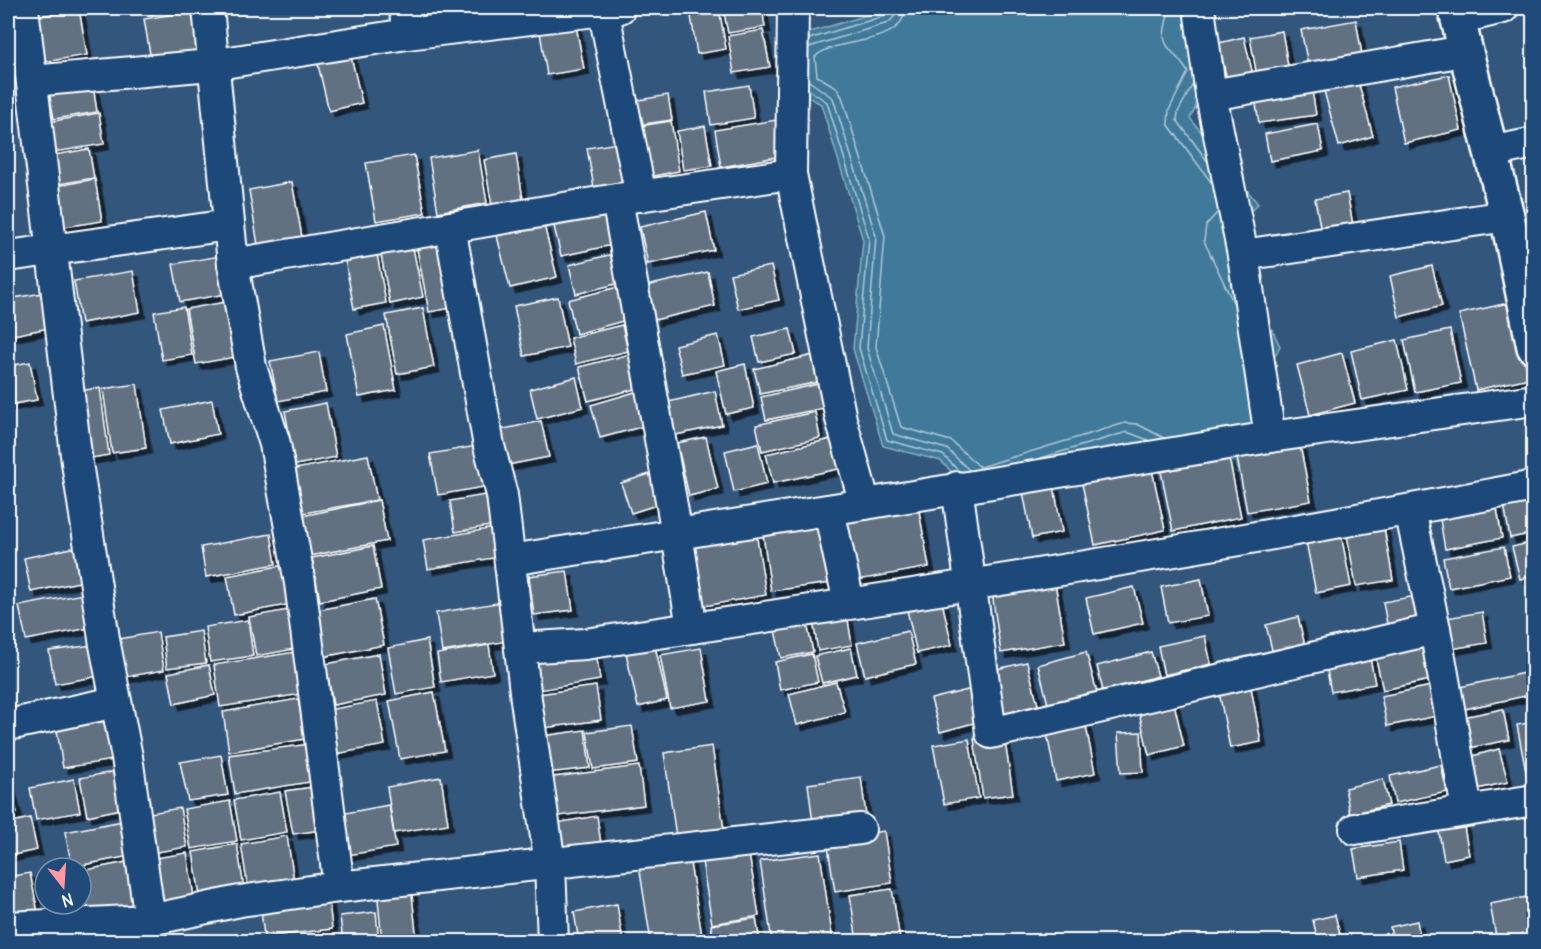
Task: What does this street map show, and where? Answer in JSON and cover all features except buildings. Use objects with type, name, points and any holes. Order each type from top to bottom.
[{"type":"street","points":[[23,8],[23,72],[50,250],[77,463],[105,645],[127,757],[150,920]]},
{"type":"street","points":[[208,8],[211,65],[233,264],[251,367],[275,444],[300,583],[339,887]]},
{"type":"street","points":[[23,72],[211,65],[406,21],[609,8],[629,198],[692,627]]},
{"type":"street","points":[[793,8],[791,174],[841,419],[865,504]]},
{"type":"street","points":[[1199,8],[1211,95],[1243,255],[1270,437]]},
{"type":"street","points":[[1503,8],[1457,13],[1464,51],[1527,288],[1533,347]]},
{"type":"street","points":[[1211,95],[1464,51]]},
{"type":"street","points":[[1491,152],[1533,143]]},
{"type":"street","points":[[233,264],[629,198],[791,174]]},
{"type":"street","points":[[1243,255],[1507,216]]},
{"type":"street","points":[[8,256],[229,225]]},
{"type":"street","points":[[450,227],[489,446],[502,495],[520,648],[550,864],[553,942]]},
{"type":"street","points":[[510,560],[1270,437],[1533,400]]},
{"type":"street","points":[[520,648],[585,645],[969,584],[1410,510],[1533,486]]},
{"type":"street","points":[[957,487],[991,733],[1435,629]]},
{"type":"street","points":[[830,510],[849,603]]},
{"type":"street","points":[[1410,510],[1435,629],[1467,810]]},
{"type":"street","points":[[8,725],[116,702]]},
{"type":"street","points":[[1355,829],[1533,800]]},
{"type":"street","points":[[8,927],[38,933],[150,920],[240,901],[339,887],[860,829]]},
{"type":"water","points":[[891,8],[1193,8],[1185,35],[1217,68],[1190,118],[1258,204],[1226,235],[1280,346],[1267,372],[1245,474],[1155,459],[972,493],[941,461],[883,446],[853,349],[863,240],[821,104],[795,90],[790,38]]}]
